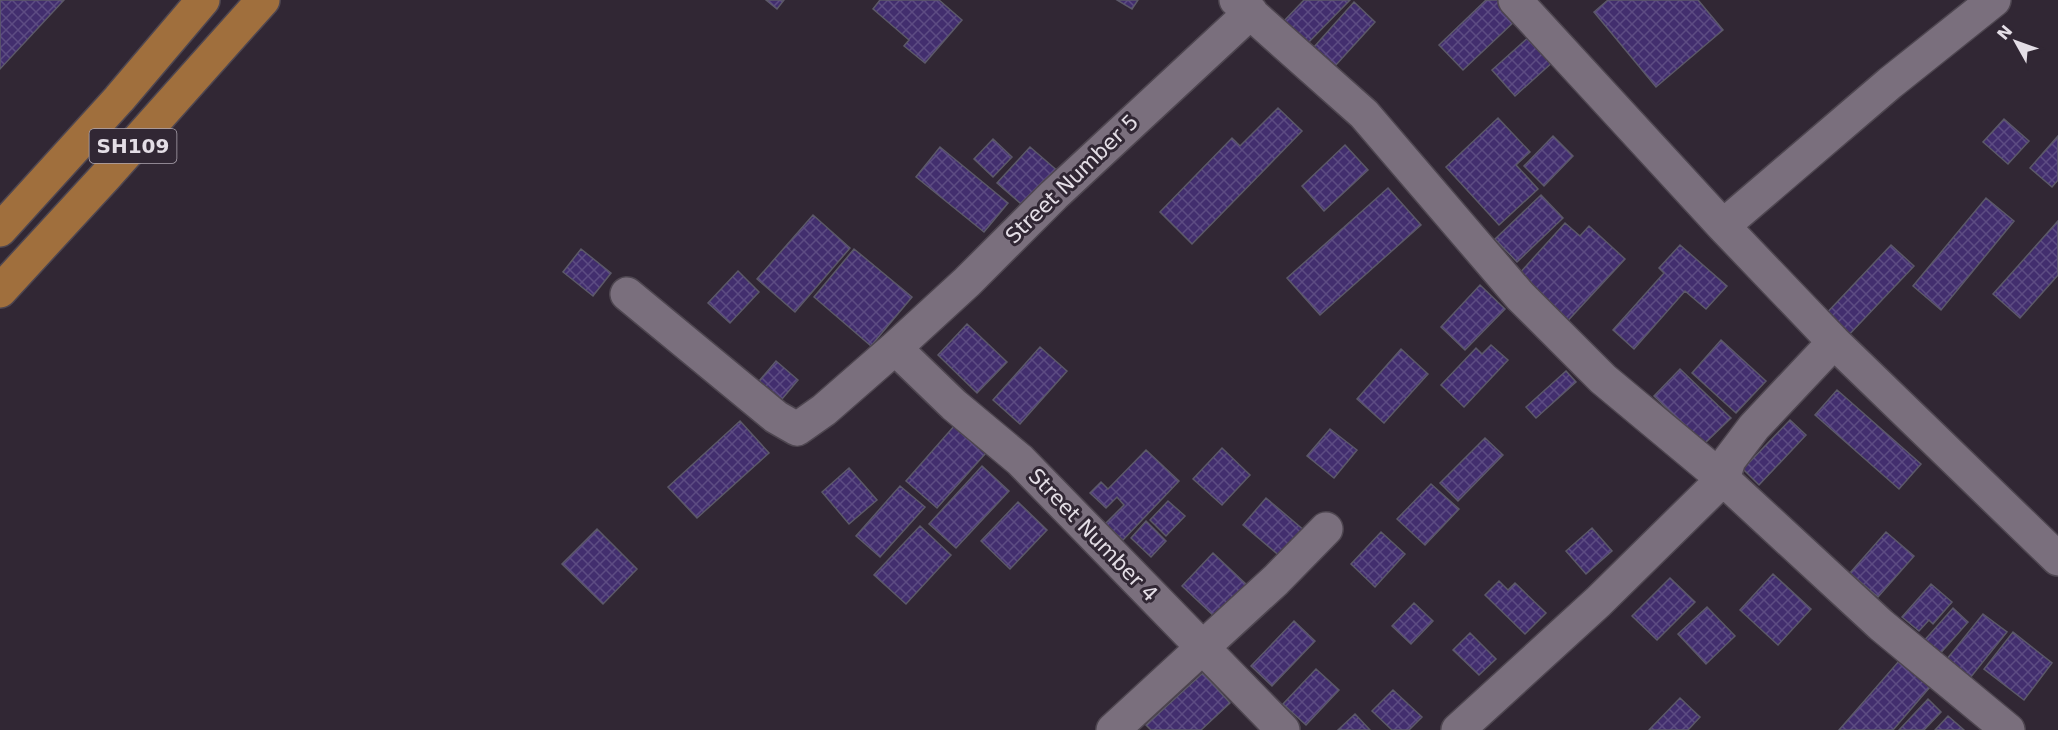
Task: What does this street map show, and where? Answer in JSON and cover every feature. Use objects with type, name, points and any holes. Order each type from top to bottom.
[{"type":"main road","name":"SH109","points":[[0,230],[119,99],[203,0]]},
{"type":"main road","name":"SH109","points":[[0,291],[263,0]]},
{"type":"street","points":[[1515,0],[1723,226],[1834,342],[2058,559]]},
{"type":"street","points":[[1723,226],[1890,83],[1994,0]]},
{"type":"street","points":[[1244,6],[1364,114],[1520,296],[1603,379],[1723,479],[1881,625],[2008,730]]},
{"type":"street","name":"Street Number 5","points":[[627,294],[776,417],[796,429],[824,410],[968,282],[1244,6]]},
{"type":"street","points":[[1458,730],[1598,602],[1723,479],[1729,460],[1754,427],[1834,342]]},
{"type":"street","name":"Street Number 4","points":[[895,348],[954,405],[1020,460],[1283,730]]},
{"type":"street","points":[[1113,730],[1276,580],[1326,530]]},
{"type":"building","points":[[0,0],[64,0],[0,69]]},
{"type":"building","points":[[766,0],[784,0],[777,9]]},
{"type":"building","points":[[880,0],[939,0],[962,20],[925,63],[904,46],[909,40],[873,9]]},
{"type":"building","points":[[1117,0],[1138,0],[1132,9]]},
{"type":"building","points":[[1304,0],[1350,0],[1305,46],[1282,23]]},
{"type":"building","points":[[1486,0],[1498,0],[1517,19],[1463,70],[1439,45]]},
{"type":"building","points":[[1608,0],[1698,0],[1723,30],[1656,87],[1594,12]]},
{"type":"building","points":[[1354,2],[1375,22],[1335,66],[1314,47]]},
{"type":"building","points":[[1531,35],[1555,60],[1515,96],[1492,70]]},
{"type":"building","points":[[1278,108],[1302,131],[1192,244],[1160,212],[1232,138],[1240,146]]},
{"type":"building","points":[[1498,118],[1530,152],[1516,165],[1538,189],[1499,225],[1446,167]]},
{"type":"building","points":[[2004,119],[2029,141],[2008,164],[1983,142]]},
{"type":"building","points":[[1553,136],[1573,156],[1544,186],[1524,166]]},
{"type":"building","points":[[2058,136],[2058,180],[2052,187],[2030,168]]},
{"type":"building","points":[[993,139],[1012,157],[993,177],[974,159]]},
{"type":"building","points":[[1345,145],[1368,170],[1324,211],[1302,186]]},
{"type":"building","points":[[940,147],[1008,203],[984,232],[916,177]]},
{"type":"building","points":[[1030,147],[1060,173],[1028,210],[997,183]]},
{"type":"building","points":[[1388,188],[1421,225],[1320,315],[1287,278]]},
{"type":"building","points":[[1541,195],[1563,218],[1517,262],[1495,239]]},
{"type":"building","points":[[1986,198],[2014,221],[1941,310],[1913,286]]},
{"type":"building","points":[[813,215],[850,248],[795,312],[757,279]]},
{"type":"building","points":[[2058,221],[2058,275],[2020,318],[1993,294]]},
{"type":"building","points":[[1565,223],[1580,236],[1589,226],[1625,259],[1561,328],[1518,275]]},
{"type":"building","points":[[1680,245],[1727,286],[1706,309],[1685,291],[1634,349],[1613,330],[1664,273],[1659,268]]},
{"type":"building","points":[[1891,245],[1914,266],[1846,338],[1823,317]]},
{"type":"building","points":[[581,249],[611,273],[593,296],[563,272]]},
{"type":"building","points":[[854,249],[912,297],[871,346],[814,297]]},
{"type":"building","points":[[738,271],[759,292],[730,323],[708,303]]},
{"type":"building","points":[[1480,285],[1505,309],[1465,350],[1441,327]]},
{"type":"building","points":[[967,324],[1007,362],[977,393],[938,355]]},
{"type":"building","points":[[1721,340],[1766,381],[1736,413],[1692,373]]},
{"type":"building","points":[[1491,345],[1508,360],[1464,407],[1441,385],[1476,348],[1482,354]]},
{"type":"building","points":[[1040,347],[1067,371],[1020,424],[993,400]]},
{"type":"building","points":[[1401,349],[1428,374],[1384,423],[1357,399]]},
{"type":"building","points":[[776,361],[798,380],[777,405],[755,386]]},
{"type":"building","points":[[1680,369],[1731,418],[1704,444],[1654,396]]},
{"type":"building","points":[[1566,371],[1576,382],[1536,418],[1526,407]]},
{"type":"building","points":[[1837,390],[1921,464],[1899,489],[1815,415]]},
{"type":"building","points":[[962,417],[993,445],[937,508],[906,481]]},
{"type":"building","points":[[1790,420],[1806,435],[1759,485],[1743,469]]},
{"type":"building","points":[[740,421],[769,453],[697,518],[668,487]]},
{"type":"building","points":[[1330,429],[1357,450],[1334,478],[1307,456]]},
{"type":"building","points":[[1485,438],[1503,455],[1458,501],[1440,483]]},
{"type":"building","points":[[1222,448],[1250,475],[1222,505],[1193,479]]},
{"type":"building","points":[[1146,450],[1179,481],[1123,540],[1105,524],[1124,505],[1117,497],[1106,508],[1090,493],[1101,482],[1108,489]]},
{"type":"building","points":[[982,466],[1009,491],[956,548],[929,524]]},
{"type":"building","points":[[849,468],[877,500],[849,524],[822,492]]},
{"type":"building","points":[[1431,484],[1459,509],[1425,545],[1397,519]]},
{"type":"building","points":[[900,486],[925,507],[880,557],[856,536]]},
{"type":"building","points":[[1266,498],[1305,531],[1282,558],[1243,525]]},
{"type":"building","points":[[1168,501],[1185,516],[1166,536],[1150,520]]},
{"type":"building","points":[[1018,502],[1047,530],[1010,569],[981,541]]},
{"type":"building","points":[[1146,521],[1166,541],[1151,557],[1131,538]]},
{"type":"building","points":[[920,526],[951,555],[906,604],[874,575]]},
{"type":"building","points":[[1592,528],[1612,551],[1586,574],[1566,551]]},
{"type":"building","points":[[597,529],[637,569],[603,604],[562,564]]},
{"type":"building","points":[[1381,532],[1405,554],[1375,587],[1351,564]]},
{"type":"building","points":[[1886,532],[1914,556],[1878,597],[1850,573]]},
{"type":"building","points":[[1213,553],[1247,585],[1216,618],[1182,586]]},
{"type":"building","points":[[1773,574],[1811,609],[1778,645],[1740,610]]},
{"type":"building","points":[[1670,578],[1695,602],[1657,640],[1632,616]]},
{"type":"building","points":[[1499,581],[1508,590],[1515,583],[1546,613],[1525,634],[1485,595]]},
{"type":"building","points":[[1931,584],[1952,602],[1933,624],[1929,620],[1919,631],[1902,617]]},
{"type":"building","points":[[1414,603],[1433,621],[1411,644],[1392,626]]},
{"type":"building","points":[[1707,607],[1735,636],[1706,664],[1678,634]]},
{"type":"building","points":[[1953,608],[1968,622],[1938,656],[1923,642]]},
{"type":"building","points":[[1983,614],[2007,632],[1970,678],[1947,659]]},
{"type":"building","points":[[1294,621],[1315,641],[1272,686],[1251,666]]},
{"type":"building","points":[[2013,632],[2052,663],[2024,700],[1984,669]]},
{"type":"building","points":[[1470,633],[1496,659],[1479,675],[1453,650]]},
{"type":"building","points":[[1906,653],[1936,680],[1893,730],[1839,730]]},
{"type":"building","points":[[1316,669],[1339,690],[1306,725],[1283,704]]},
{"type":"building","points":[[1203,673],[1230,703],[1201,730],[1151,730],[1146,725]]},
{"type":"building","points":[[1393,690],[1422,717],[1409,730],[1392,730],[1372,711]]},
{"type":"building","points":[[1680,698],[1700,717],[1688,730],[1649,730]]},
{"type":"building","points":[[1928,699],[1941,712],[1924,730],[1899,730]]},
{"type":"building","points":[[1355,714],[1370,730],[1338,730]]},
{"type":"building","points":[[1948,716],[1964,730],[1935,730]]}]
